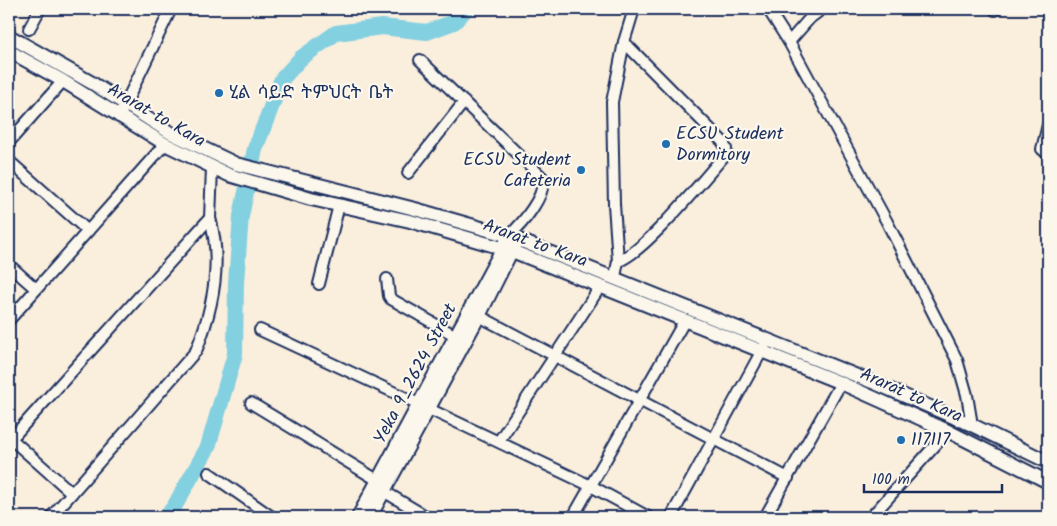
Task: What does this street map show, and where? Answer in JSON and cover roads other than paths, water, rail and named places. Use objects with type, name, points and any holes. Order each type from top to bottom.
[{"type":"main road","name":"Ararat to Kara","points":[[9,36],[122,111],[228,175],[257,177],[412,215],[510,243],[615,277],[948,431],[1047,481]]},
{"type":"main road","name":"Ararat to Kara","points":[[9,51],[122,111],[165,144],[207,161],[236,164],[257,177],[339,205],[412,215]]},
{"type":"main road","name":"Ararat to Kara","points":[[510,243],[600,287],[685,320],[765,345],[972,425],[1048,462]]},
{"type":"main road","name":"Yeka 9_2624 Street","points":[[370,517],[382,487],[424,406],[456,336],[490,283],[510,243]]},
{"type":"main road","name":"Yeka 9_2624 Street","points":[[424,406],[479,316],[490,283]]},
{"type":"main road","name":"Yeka 9_2624 Street","points":[[358,517],[382,487]]},
{"type":"street","points":[[29,29],[40,9]]},
{"type":"street","points":[[122,111],[171,9]]},
{"type":"street","points":[[615,277],[618,261],[612,102],[624,42],[634,9]]},
{"type":"street","points":[[768,9],[789,42],[887,222],[957,360],[967,395],[972,425]]},
{"type":"street","points":[[789,42],[810,18],[822,9]]},
{"type":"street","points":[[618,261],[634,253],[651,236],[724,156],[726,149],[723,142],[624,42]]},
{"type":"street","points":[[420,60],[542,177],[544,184],[528,216],[510,243]]},
{"type":"street","points":[[9,142],[63,81]]},
{"type":"street","points":[[408,173],[464,102]]},
{"type":"street","points":[[1048,125],[1042,142],[1042,149],[1048,154]]},
{"type":"street","points":[[9,320],[165,144]]},
{"type":"street","points":[[9,161],[88,231]]},
{"type":"street","points":[[51,517],[196,350],[205,328],[212,299],[215,260],[214,231],[210,218],[207,161]]},
{"type":"street","points":[[319,284],[339,205]]},
{"type":"street","points":[[72,493],[10,438],[210,218]]},
{"type":"street","points":[[9,265],[36,290]]},
{"type":"street","points":[[387,279],[391,299],[456,336]]},
{"type":"street","points":[[499,441],[600,287]]},
{"type":"street","points":[[479,316],[788,478]]},
{"type":"street","points":[[573,517],[685,320]]},
{"type":"street","points":[[260,330],[499,441],[591,486],[648,517]]},
{"type":"street","points":[[671,517],[715,440],[765,345]]},
{"type":"street","points":[[765,517],[841,383]]},
{"type":"street","points":[[250,402],[427,517]]},
{"type":"street","points":[[871,517],[948,431]]},
{"type":"street","points":[[209,473],[272,517]]},
{"type":"waterway","points":[[165,517],[174,507],[208,447],[235,354],[236,282],[241,216],[255,149],[282,79],[301,58],[336,33],[382,27],[427,32],[454,22],[466,9]]},
{"type":"place","name":"ሂል ሳይድ ትምህርት ቤት","points":[[219,93]]},
{"type":"place","name":"ECSU Student Dormitory","points":[[666,144]]},
{"type":"place","name":"ECSU Student Cafeteria","points":[[581,170]]},
{"type":"place","name":"117117","points":[[901,440]]}]
